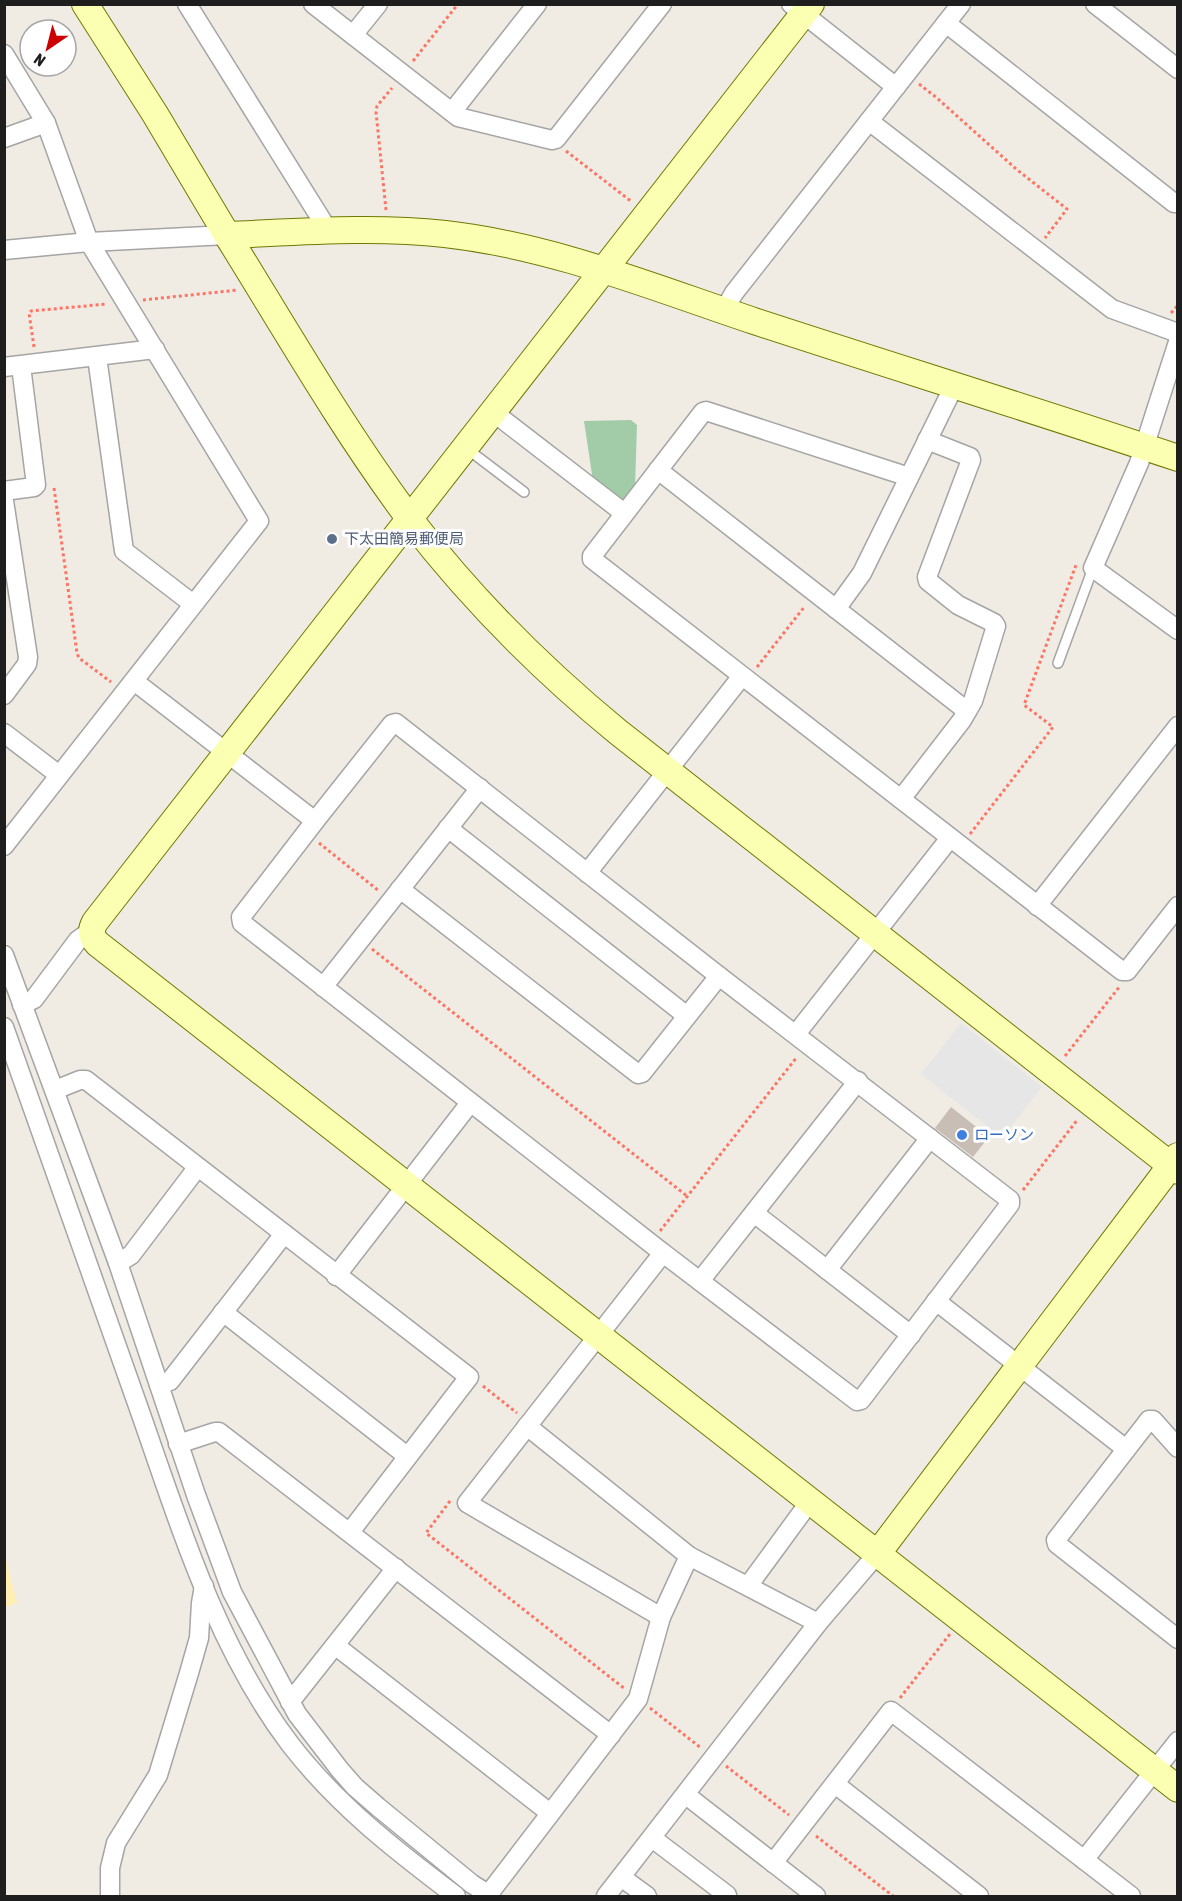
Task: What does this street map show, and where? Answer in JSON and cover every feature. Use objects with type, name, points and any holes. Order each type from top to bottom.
[{"type":"street","points":[[85,4],[371,465],[410,519],[474,596],[534,659],[582,702],[667,771],[1175,1164],[878,1553],[818,1623],[606,1896]]},
{"type":"street","points":[[187,4],[323,222],[326,231]]},
{"type":"street","points":[[313,4],[458,117],[554,140],[662,4]]},
{"type":"street","points":[[353,35],[378,4]]},
{"type":"street","points":[[452,112],[537,4]]},
{"type":"street","points":[[724,310],[734,293],[961,4]]},
{"type":"street","points":[[1095,4],[1178,69]]},
{"type":"street","points":[[901,80],[802,8],[466,448],[95,922],[91,933],[98,944],[1178,1789]]},
{"type":"street","points":[[946,22],[1174,203],[1178,202]]},
{"type":"street","points":[[4,54],[46,123],[89,242],[259,521],[4,846]]},
{"type":"street","points":[[869,121],[1112,309],[1178,333]]},
{"type":"street","points":[[4,138],[46,123]]},
{"type":"street","points":[[4,250],[89,242],[326,231],[403,231],[445,234],[494,242],[604,269],[1178,458]]},
{"type":"street","points":[[1178,342],[1139,463],[1087,562],[1178,630]]},
{"type":"street","points":[[4,491],[36,485],[20,365],[155,349]]},
{"type":"street","points":[[97,357],[124,551],[193,604]]},
{"type":"street","points":[[836,609],[862,573],[954,386]]},
{"type":"street","points":[[909,477],[706,411],[624,513],[592,558],[1122,972],[1127,971],[1178,906]]},
{"type":"street","points":[[493,412],[624,513]]},
{"type":"street","points":[[901,799],[967,711],[978,687],[996,626],[958,605],[928,581],[927,577],[971,460],[970,457],[927,440]]},
{"type":"street","points":[[658,470],[967,711]]},
{"type":"street","points":[[4,501],[28,657],[27,664],[4,695]]},
{"type":"street","points":[[587,873],[744,678]]},
{"type":"street","points":[[129,686],[227,753],[315,821]]},
{"type":"street","points":[[396,723],[718,976],[1011,1200],[861,1400],[857,1401],[657,1248],[242,923],[241,917],[315,821],[392,724],[396,723]]},
{"type":"street","points":[[1037,906],[1178,726]]},
{"type":"street","points":[[4,733],[59,775]]},
{"type":"street","points":[[323,987],[480,789]]},
{"type":"street","points":[[448,828],[687,1016]]},
{"type":"street","points":[[802,1039],[875,934],[955,842]]},
{"type":"street","points":[[400,889],[638,1074],[642,1073],[718,976]]},
{"type":"street","points":[[22,1005],[34,999],[78,940],[91,933]]},
{"type":"street","points":[[4,955],[118,1263],[178,1444],[232,1592],[290,1702],[309,1731],[355,1787],[489,1896],[638,1699],[661,1617],[689,1556]]},
{"type":"street","points":[[4,1027],[204,1587],[249,1679],[270,1715],[307,1766],[348,1810],[456,1896]]},
{"type":"street","points":[[55,1090],[80,1080],[86,1080],[468,1377],[350,1532]]},
{"type":"street","points":[[700,1281],[858,1081]]},
{"type":"street","points":[[336,1276],[470,1103]]},
{"type":"street","points":[[827,1270],[930,1137]]},
{"type":"street","points":[[118,1263],[131,1255],[197,1168]]},
{"type":"street","points":[[754,1213],[911,1335]]},
{"type":"street","points":[[159,1385],[170,1381],[284,1234]]},
{"type":"street","points":[[657,1248],[599,1334],[522,1420],[467,1503],[661,1617]]},
{"type":"street","points":[[936,1301],[1126,1449]]},
{"type":"street","points":[[223,1312],[407,1456]]},
{"type":"street","points":[[522,1420],[689,1556],[818,1623]]},
{"type":"street","points":[[1178,1448],[1153,1420],[1149,1420],[1056,1540],[1057,1544],[1178,1639]]},
{"type":"street","points":[[178,1444],[219,1432],[611,1735]]},
{"type":"street","points":[[747,1587],[811,1500]]},
{"type":"street","points":[[290,1702],[396,1568]]},
{"type":"street","points":[[110,1896],[110,1868],[116,1843],[158,1775],[192,1663],[198,1638],[204,1587]]},
{"type":"street","points":[[336,1646],[550,1813]]},
{"type":"street","points":[[773,1863],[891,1711],[1131,1896]]},
{"type":"street","points":[[1084,1860],[1178,1741]]},
{"type":"street","points":[[835,1784],[979,1896]]},
{"type":"street","points":[[686,1795],[816,1896]]},
{"type":"street","points":[[652,1838],[727,1895]]},
{"type":"street","points":[[621,1877],[647,1896]]},
{"type":"lane","points":[[466,448],[524,492]]},
{"type":"lane","points":[[1058,663],[1087,562]]},
{"type":"path","points":[[387,218],[377,106],[458,4]]},
{"type":"path","points":[[901,80],[937,98],[1016,169],[1066,209],[1045,238],[1053,244]]},
{"type":"path","points":[[554,140],[637,206]]},
{"type":"path","points":[[20,365],[31,311],[243,290]]},
{"type":"path","points":[[1162,309],[1171,314],[1178,305]]},
{"type":"path","points":[[52,479],[77,653],[79,658],[129,686]]},
{"type":"path","points":[[955,842],[1053,727],[1024,705],[1087,562]]},
{"type":"path","points":[[744,678],[816,593]]},
{"type":"path","points":[[371,948],[687,1196]]},
{"type":"path","points":[[1062,1060],[1124,981],[1124,971]]},
{"type":"path","points":[[657,1248],[687,1196],[802,1039]]},
{"type":"path","points":[[1010,1204],[1078,1119]]},
{"type":"path","points":[[468,1377],[522,1420]]},
{"type":"path","points":[[454,1496],[426,1533],[714,1758]]},
{"type":"path","points":[[891,1711],[962,1619]]},
{"type":"sand","points":[[4,1552],[17,1603],[5,1607],[4,1607]]},
{"type":"green space","points":[[631,420],[637,425],[635,487],[627,499],[620,501],[593,481],[584,421]]},
{"type":"shaded area","points":[[961,1023],[1042,1087],[1002,1138],[921,1074]]},
{"type":"building","name":"ローソン","points":[[951,1107],[988,1138],[973,1157],[935,1128]]},
{"type":"place","name":"下太田簡易郵便局","points":[[332,539]]},
{"type":"place","name":"ローソン","points":[[962,1135]]}]
